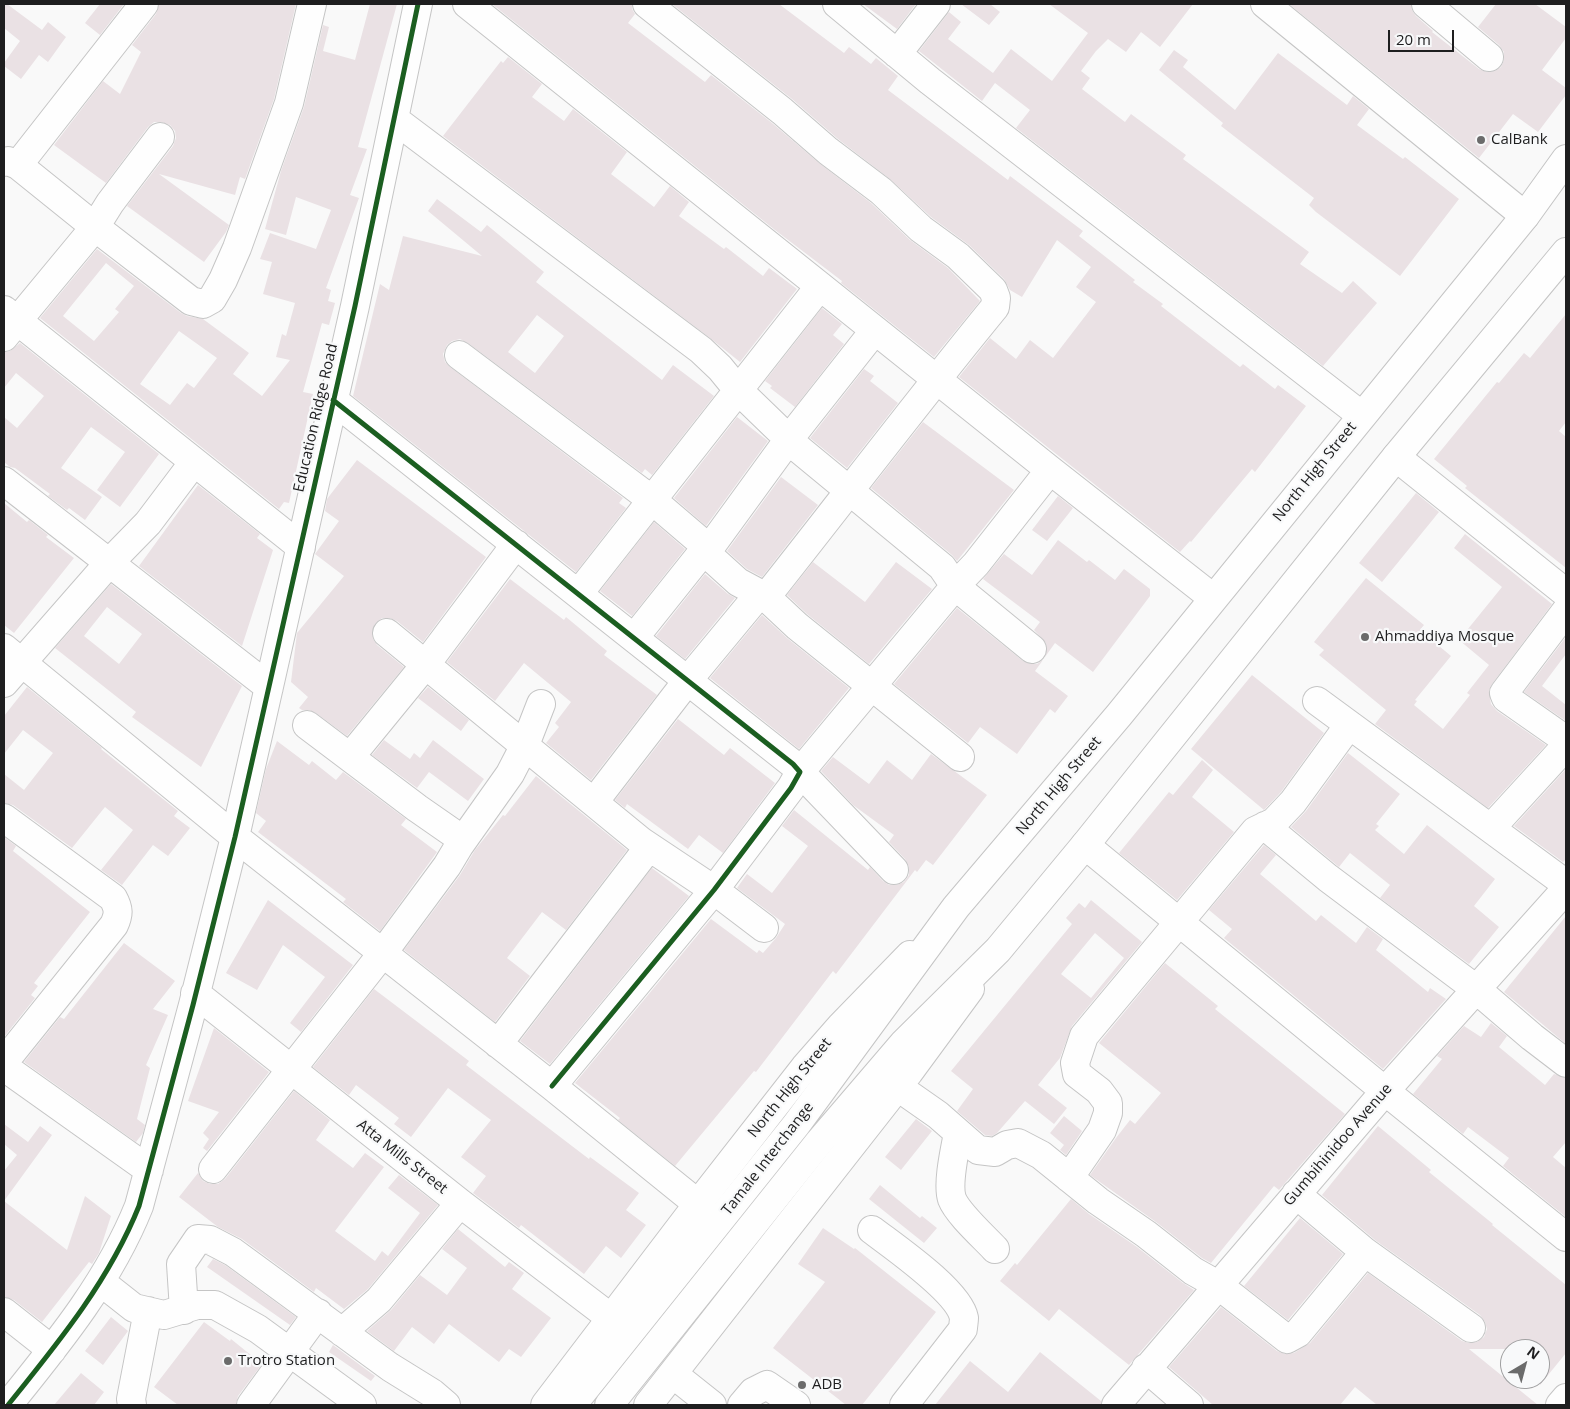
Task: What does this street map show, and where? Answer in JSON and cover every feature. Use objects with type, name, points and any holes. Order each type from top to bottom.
[{"type":"main road","points":[[144,4],[11,163],[192,301],[203,304],[212,299],[223,280],[237,248],[289,103],[312,4]]},
{"type":"main road","name":"Education Ridge Road","points":[[8,1405],[52,1350],[101,1282],[127,1236],[139,1206],[235,837],[301,547],[418,4]]},
{"type":"main road","points":[[467,4],[1213,598]]},
{"type":"main road","points":[[594,802],[688,680],[850,492],[936,379],[995,307],[996,298],[993,290],[958,256],[921,229],[881,191],[828,151],[782,111],[647,4]]},
{"type":"main road","points":[[837,4],[930,82],[1361,415]]},
{"type":"main road","points":[[897,54],[936,4]]},
{"type":"main road","points":[[1265,4],[1525,216]]},
{"type":"main road","points":[[1426,4],[1489,57]]},
{"type":"main road","points":[[394,119],[701,350],[720,368],[738,390],[789,439],[850,492],[942,567],[955,586],[1032,649]]},
{"type":"main road","points":[[160,137],[110,203],[95,227],[8,323],[194,462],[301,547]]},
{"type":"main road","name":"North High Street","points":[[544,1405],[805,1067],[841,1026],[956,907],[1118,715],[1525,216],[1566,159]]},
{"type":"main road","points":[[648,1405],[898,1087],[998,950],[1085,845],[1396,457],[1565,255]]},
{"type":"main road","points":[[579,594],[820,286]]},
{"type":"main road","points":[[634,638],[705,551],[789,439],[875,330]]},
{"type":"main road","points":[[459,355],[652,500],[700,541],[705,551],[738,582],[763,595],[798,626],[960,757]]},
{"type":"main road","points":[[333,400],[793,764],[894,870]]},
{"type":"main road","points":[[1396,457],[1566,593]]},
{"type":"main road","points":[[4,683],[13,655],[148,522],[194,462]]},
{"type":"main road","points":[[552,1086],[714,890],[791,788],[800,772],[955,586],[976,564],[1050,470]]},
{"type":"main road","points":[[4,481],[269,687]]},
{"type":"main road","points":[[350,757],[426,664],[516,544]]},
{"type":"main road","points":[[1566,611],[1504,693],[1506,698],[1566,740]]},
{"type":"main road","points":[[386,633],[649,847],[714,890],[764,928]]},
{"type":"main road","points":[[13,655],[235,837],[552,1086],[698,1204]]},
{"type":"main road","points":[[1317,701],[1566,884]]},
{"type":"main road","points":[[213,1169],[382,954],[446,866],[510,774],[525,745],[541,704]]},
{"type":"main road","points":[[1069,1178],[1102,1130],[1108,1113],[1108,1103],[1098,1091],[1077,1074],[1075,1063],[1084,1036],[1255,831],[1274,822],[1293,802],[1349,724]]},
{"type":"main road","points":[[307,725],[417,808],[463,840]]},
{"type":"main road","points":[[1491,828],[1566,746]]},
{"type":"main road","points":[[4,818],[113,898],[118,907],[118,916],[114,925],[4,1062]]},
{"type":"main road","points":[[1266,826],[1328,878],[1476,990],[1566,1063]]},
{"type":"main road","points":[[1085,845],[1566,1237]]},
{"type":"main road","points":[[498,1044],[649,847]]},
{"type":"main road","name":"Gumbihinidoo Avenue","points":[[1116,1405],[1385,1091],[1566,889]]},
{"type":"main road","name":"Tamale Interchange","points":[[572,1405],[796,1126],[956,907]]},
{"type":"main road","name":"Tamale Interchange","points":[[609,1405],[820,1141],[903,1044],[998,950]]},
{"type":"main road","name":"Atta Mills Street","points":[[195,993],[460,1203],[610,1318]]},
{"type":"main road","points":[[4,1067],[149,1170]]},
{"type":"main road","points":[[898,1087],[938,1115],[978,1150],[995,1152],[1007,1145],[1018,1143],[1041,1155],[1193,1271],[1218,1285],[1287,1339],[1298,1333],[1365,1252]]},
{"type":"main road","points":[[958,1133],[951,1167],[952,1198],[959,1210],[995,1249]]},
{"type":"main road","points":[[1296,1194],[1365,1252],[1470,1328]]},
{"type":"main road","points":[[342,1332],[379,1300],[460,1203]]},
{"type":"main road","points":[[872,1230],[944,1287],[956,1301],[964,1318],[963,1329],[904,1405]]},
{"type":"main road","points":[[184,1310],[181,1264],[198,1239],[210,1240],[233,1252],[390,1367],[432,1392],[446,1405]]},
{"type":"main road","points":[[101,1282],[134,1308],[164,1316],[198,1305],[215,1305],[258,1329],[362,1405]]},
{"type":"main road","points":[[4,1312],[52,1350]]},
{"type":"main road","points":[[132,1405],[131,1399],[148,1312]]},
{"type":"main road","points":[[251,1405],[318,1314]]},
{"type":"main road","points":[[1146,1368],[1189,1405]]},
{"type":"main road","points":[[673,1374],[712,1405]]},
{"type":"main road","points":[[742,1405],[754,1392],[767,1385],[796,1405]]},
{"type":"main road","points":[[1560,1405],[1566,1398]]},
{"type":"building","points":[[4,4],[7,4],[42,30],[48,22],[66,37],[48,62],[39,55],[21,79],[4,66],[4,63],[20,41],[4,28]]},
{"type":"building","points":[[100,4],[124,4],[100,35],[85,23]]},
{"type":"building","points":[[159,4],[296,4],[274,99],[245,179],[240,177],[235,195],[159,174],[229,225],[204,262],[127,206],[173,146],[176,138],[175,131],[170,125],[154,122],[148,127],[106,183],[54,145],[103,81],[120,94],[141,52],[132,45],[156,14]]},
{"type":"building","points":[[370,4],[397,4],[358,147],[367,149],[350,195],[359,198],[326,288],[331,290],[328,301],[335,303],[329,325],[322,323],[303,392],[313,394],[289,503],[284,502],[279,509],[40,318],[97,249],[181,313],[203,319],[249,353],[233,374],[262,396],[290,360],[276,357],[282,334],[286,336],[295,303],[263,294],[272,262],[260,259],[270,233],[316,249],[331,210],[296,197],[286,235],[265,229],[281,171],[304,107],[323,25],[329,27],[323,51],[355,60]],"holes":[[[106,263],[134,286],[115,309],[119,312],[94,341],[63,316]],[[179,331],[217,358],[194,388],[187,383],[170,405],[140,384]]]},
{"type":"building","points":[[492,4],[632,4],[635,14],[628,23],[705,82],[711,75],[772,123],[819,163],[871,203],[910,240],[948,268],[980,301],[934,357],[841,283],[842,281],[775,230]]},
{"type":"building","points":[[672,4],[779,4],[844,53],[849,47],[871,64],[876,58],[898,76],[888,90],[1008,180],[1010,176],[1083,231],[1079,236],[1135,280],[1133,282],[1163,304],[1161,306],[1240,367],[1243,364],[1275,389],[1278,385],[1306,406],[1255,472],[1252,469],[1191,542],[1180,552],[959,377],[990,338],[1016,359],[1030,340],[1053,358],[1096,302],[1076,287],[1091,267],[1057,240],[1022,297],[1010,290],[1004,279],[969,245],[931,217],[890,179]]},
{"type":"building","points":[[863,4],[916,4],[897,29]]},
{"type":"building","points":[[961,4],[990,4],[1000,12],[989,25]]},
{"type":"building","points":[[1049,4],[1193,4],[1160,47],[1141,32],[1126,52],[1108,39],[1081,71],[1090,78],[1082,89],[1125,122],[1131,114],[1186,155],[1183,159],[1309,252],[1300,264],[1342,293],[1353,281],[1377,303],[1323,366],[1016,128],[1030,110],[995,83],[982,101],[919,51],[949,12],[961,22],[948,39],[993,73],[1011,49],[1052,81],[1088,33]]},
{"type":"building","points":[[1289,4],[1411,4],[1416,16],[1432,32],[1479,69],[1487,72],[1495,71],[1501,67],[1504,60],[1504,52],[1499,45],[1478,27],[1496,4],[1535,4],[1566,27],[1566,38],[1542,70],[1566,88],[1566,95],[1538,132],[1513,114],[1479,158]]},
{"type":"building","points":[[1174,50],[1188,60],[1183,67],[1235,110],[1278,53],[1347,105],[1353,96],[1369,109],[1357,125],[1403,159],[1405,157],[1459,199],[1400,276],[1316,212],[1309,205],[1314,198],[1221,126],[1223,123],[1159,70]]},
{"type":"building","points":[[508,57],[542,84],[532,97],[564,121],[573,109],[627,152],[611,174],[654,207],[670,186],[689,202],[679,216],[724,249],[726,247],[763,276],[769,268],[797,289],[740,362],[443,136],[501,61],[503,63]]},
{"type":"building","points":[[437,199],[481,232],[487,225],[544,272],[536,282],[662,380],[673,365],[714,396],[652,475],[645,469],[642,473],[468,343],[460,339],[452,341],[447,345],[443,354],[445,362],[450,367],[623,498],[619,503],[626,508],[576,572],[353,396],[380,284],[389,290],[403,236],[482,256],[428,211]],"holes":[[[537,315],[564,336],[535,373],[508,352]]]},
{"type":"building","points":[[822,308],[842,324],[833,335],[844,344],[795,407],[770,388],[772,386],[765,381]]},
{"type":"building","points":[[1566,314],[1566,422],[1559,431],[1566,437],[1566,568],[1465,488],[1467,486],[1434,459],[1497,382],[1499,383],[1524,353],[1530,358]]},
{"type":"building","points":[[20,343],[159,454],[120,507],[97,490],[125,452],[91,427],[61,468],[102,497],[85,520],[69,508],[67,510],[48,496],[50,494],[4,462],[4,417],[17,428],[44,396],[16,373],[4,388],[4,352],[10,351]]},
{"type":"building","points":[[864,369],[874,376],[870,381],[898,403],[847,468],[810,438]]},
{"type":"building","points":[[737,417],[768,441],[706,526],[674,498]]},
{"type":"building","points":[[923,422],[1014,490],[957,561],[871,488]]},
{"type":"building","points":[[357,460],[486,557],[423,642],[397,621],[390,618],[382,618],[375,624],[372,631],[373,639],[377,645],[404,667],[347,736],[316,713],[299,708],[308,697],[291,682],[297,633],[344,576],[315,554],[339,521],[325,511],[327,499]]},
{"type":"building","points":[[781,477],[818,505],[762,577],[747,569],[727,551]]},
{"type":"building","points":[[198,485],[260,534],[257,538],[273,550],[242,646],[139,566]]},
{"type":"building","points":[[1416,493],[1439,512],[1382,582],[1359,563]]},
{"type":"building","points":[[1058,496],[1073,508],[1047,541],[1032,530]]},
{"type":"building","points":[[4,503],[27,522],[29,520],[48,535],[46,537],[74,558],[14,633],[4,625]]},
{"type":"building","points":[[654,522],[685,549],[632,616],[600,591]]},
{"type":"building","points":[[1465,534],[1552,604],[1492,684],[1489,691],[1491,704],[1497,711],[1546,745],[1488,808],[1375,724],[1386,710],[1319,655],[1324,650],[1314,642],[1366,578],[1424,625],[1420,630],[1451,656],[1415,700],[1417,701],[1414,705],[1443,729],[1470,695],[1467,693],[1489,665],[1459,640],[1502,587],[1454,548]]},
{"type":"building","points":[[1058,540],[1115,580],[1124,569],[1150,589],[1150,596],[1093,672],[1055,643],[1045,657],[1047,651],[1046,643],[1034,630],[1040,622],[983,579],[1004,554],[1032,575]]},
{"type":"building","points":[[813,562],[865,602],[896,562],[932,589],[869,664],[807,614],[787,595]]},
{"type":"building","points":[[705,574],[735,598],[685,659],[656,636]]},
{"type":"building","points":[[510,579],[564,620],[566,617],[607,651],[604,655],[657,695],[591,780],[546,743],[559,727],[555,723],[571,702],[524,663],[495,701],[447,662]]},
{"type":"building","points":[[111,584],[242,686],[201,767],[132,717],[136,712],[55,648]],"holes":[[[107,607],[142,634],[119,664],[84,636]]]},
{"type":"building","points":[[957,608],[1023,661],[1037,664],[1043,660],[1035,671],[1068,696],[1055,713],[1050,709],[1017,754],[980,727],[968,743],[894,684]]},
{"type":"building","points":[[762,615],[787,638],[849,688],[799,749],[710,678]]},
{"type":"building","points":[[1566,637],[1566,654],[1542,686],[1566,705],[1566,721],[1524,692]]},
{"type":"building","points":[[1252,675],[1324,733],[1281,792],[1264,810],[1191,749]]},
{"type":"building","points":[[27,687],[178,811],[174,816],[190,828],[168,856],[153,845],[122,885],[101,870],[133,830],[105,807],[72,848],[13,805],[4,803],[4,774],[24,790],[53,753],[23,730],[4,754],[4,716]]},
{"type":"building","points":[[428,687],[469,720],[461,731],[418,698]]},
{"type":"building","points":[[678,719],[724,755],[730,748],[775,783],[723,853],[699,835],[688,849],[627,804],[625,808],[615,800]]},
{"type":"building","points":[[384,740],[410,759],[414,753],[420,758],[433,740],[484,779],[468,801],[429,772],[417,788],[372,755]]},
{"type":"building","points":[[277,741],[309,765],[312,761],[336,780],[343,772],[406,819],[401,825],[437,852],[380,931],[343,902],[346,899],[258,832],[266,821],[256,813],[266,769]]},
{"type":"building","points":[[1348,753],[1400,794],[1376,824],[1379,826],[1375,830],[1404,854],[1427,825],[1495,879],[1474,906],[1499,927],[1469,964],[1380,898],[1390,885],[1350,853],[1339,867],[1291,827],[1306,811]]},
{"type":"building","points":[[931,754],[987,795],[933,865],[926,860],[917,872],[915,870],[836,974],[833,971],[756,1072],[754,1071],[675,1166],[618,1120],[620,1118],[575,1083],[711,919],[757,953],[759,950],[763,953],[776,938],[785,924],[737,888],[747,874],[772,893],[808,846],[782,826],[794,810],[868,870],[870,867],[889,885],[897,885],[904,882],[909,875],[909,867],[905,859],[889,842],[894,835],[853,805],[821,771],[833,757],[869,784],[887,760],[912,780]]},
{"type":"building","points":[[1202,760],[1213,770],[1192,797],[1234,832],[1177,900],[1119,853],[1169,792],[1173,795]]},
{"type":"building","points":[[1566,769],[1566,859],[1563,862],[1514,826]]},
{"type":"building","points":[[536,776],[627,850],[566,930],[542,912],[507,958],[530,976],[495,1022],[404,950],[460,875],[475,850],[503,815],[505,816]]},
{"type":"building","points":[[4,837],[16,846],[13,851],[90,912],[34,983],[38,986],[31,995],[35,998],[4,1037]]},
{"type":"building","points":[[1264,845],[1276,855],[1260,874],[1316,921],[1321,915],[1356,943],[1367,927],[1383,939],[1376,950],[1428,992],[1430,988],[1446,999],[1383,1069],[1224,938],[1232,929],[1209,910]]},
{"type":"building","points":[[652,868],[689,896],[550,1064],[520,1041]]},
{"type":"building","points":[[268,900],[353,965],[301,1032],[290,1023],[325,977],[283,945],[257,990],[226,973]]},
{"type":"building","points":[[1091,900],[1142,942],[1072,1026],[1060,1058],[1038,1085],[1067,1108],[1054,1124],[1025,1101],[997,1133],[992,1136],[985,1135],[957,1111],[973,1089],[951,1071],[1072,924],[1066,918],[1079,903],[1085,908]],"holes":[[[1095,933],[1124,958],[1091,998],[1061,974]]]},
{"type":"building","points":[[1566,916],[1566,1044],[1504,992]]},
{"type":"building","points":[[124,943],[175,981],[153,1009],[168,1015],[146,1065],[150,1068],[137,1119],[145,1125],[143,1133],[136,1142],[24,1062],[60,1017],[64,1019]]},
{"type":"building","points":[[1165,963],[1218,1006],[1215,1009],[1345,1114],[1279,1190],[1274,1186],[1211,1263],[1090,1175],[1130,1120],[1135,1124],[1161,1093],[1099,1043]]},
{"type":"building","points":[[374,989],[469,1061],[466,1065],[589,1159],[590,1157],[639,1193],[626,1210],[646,1225],[621,1258],[606,1246],[584,1274],[521,1225],[519,1228],[473,1193],[486,1176],[461,1157],[491,1120],[448,1088],[411,1137],[394,1124],[399,1118],[356,1085],[349,1095],[313,1067]]},
{"type":"building","points":[[1491,1023],[1507,1036],[1499,1047],[1545,1085],[1554,1074],[1566,1078],[1566,1142],[1553,1157],[1566,1168],[1566,1217],[1503,1166],[1509,1158],[1468,1127],[1463,1134],[1413,1094],[1442,1059],[1437,1056],[1464,1026],[1481,1037]]},
{"type":"building","points":[[214,1028],[269,1072],[207,1151],[203,1148],[209,1139],[203,1133],[219,1112],[188,1101]]},
{"type":"building","points":[[294,1091],[330,1120],[316,1140],[353,1168],[365,1153],[384,1167],[335,1231],[375,1261],[382,1251],[388,1256],[420,1213],[388,1188],[399,1175],[438,1205],[368,1289],[344,1309],[316,1288],[314,1292],[242,1239],[218,1227],[179,1197],[198,1173],[203,1181],[210,1184],[218,1184],[225,1179]]},
{"type":"building","points":[[1064,1116],[1082,1131],[1066,1155],[1060,1150],[1064,1145],[1050,1133]]},
{"type":"building","points":[[916,1119],[932,1131],[901,1170],[885,1157]]},
{"type":"building","points":[[4,1124],[28,1142],[40,1126],[52,1135],[4,1201],[4,1171],[17,1155],[4,1144]]},
{"type":"building","points":[[1378,1126],[1431,1170],[1429,1172],[1566,1285],[1566,1353],[1550,1373],[1550,1339],[1500,1339],[1500,1349],[1469,1349],[1500,1374],[1500,1389],[1518,1389],[1538,1405],[1377,1405],[1355,1387],[1340,1405],[1213,1405],[1169,1367],[1221,1307],[1277,1351],[1285,1354],[1294,1353],[1310,1343],[1368,1273],[1462,1341],[1469,1343],[1477,1342],[1484,1337],[1487,1329],[1480,1315],[1375,1240],[1322,1195]]},
{"type":"building","points":[[880,1185],[920,1218],[922,1216],[937,1228],[924,1243],[869,1199]]},
{"type":"building","points":[[85,1196],[111,1216],[99,1253],[92,1264],[89,1262],[42,1322],[14,1300],[4,1297],[4,1201],[67,1250]]},
{"type":"building","points":[[1071,1199],[1194,1290],[1129,1365],[1059,1309],[1049,1321],[1000,1281],[1015,1263],[1017,1265]]},
{"type":"building","points":[[1300,1218],[1343,1254],[1288,1320],[1244,1286]]},
{"type":"building","points":[[823,1228],[855,1248],[936,1312],[862,1405],[846,1405],[773,1348],[825,1282],[798,1264]]},
{"type":"building","points":[[458,1229],[505,1267],[509,1262],[524,1273],[512,1289],[551,1318],[521,1357],[509,1349],[499,1362],[449,1324],[434,1344],[412,1327],[394,1351],[367,1331],[391,1310],[420,1275],[447,1295],[467,1268],[442,1249]]},
{"type":"building","points":[[213,1259],[225,1265],[296,1317],[290,1325],[207,1267]]},
{"type":"building","points":[[111,1317],[128,1331],[103,1365],[85,1351]]},
{"type":"building","points":[[204,1322],[230,1341],[231,1339],[262,1364],[238,1396],[236,1405],[178,1405],[154,1387]]},
{"type":"building","points":[[333,1345],[375,1376],[371,1381],[329,1352]]},
{"type":"building","points":[[1040,1352],[1101,1401],[1101,1405],[935,1405],[970,1361],[1008,1392]]},
{"type":"building","points":[[81,1373],[104,1392],[94,1405],[54,1405]]},
{"type":"cycle path","points":[[8,1405],[64,1335],[98,1286],[127,1234],[139,1206],[193,1005],[235,837],[355,306],[418,4]]},
{"type":"cycle path","points":[[333,400],[793,764],[800,772],[791,788],[714,890],[552,1086]]},
{"type":"place","name":"CalBank","points":[[1481,140]]},
{"type":"place","name":"Ahmaddiya Mosque","points":[[1365,637]]},
{"type":"place","name":"Trotro Station","points":[[228,1361]]},
{"type":"place","name":"ADB","points":[[802,1385]]}]
